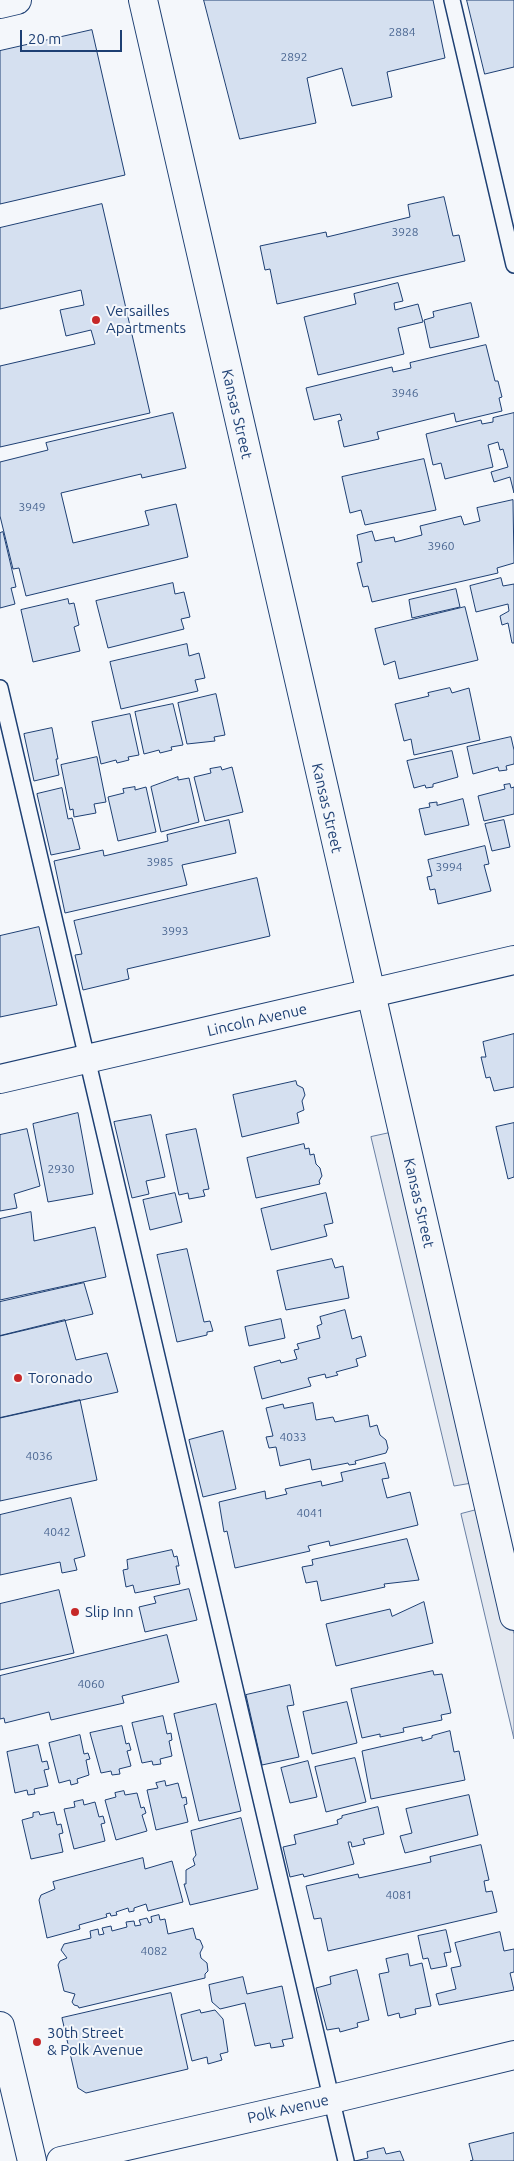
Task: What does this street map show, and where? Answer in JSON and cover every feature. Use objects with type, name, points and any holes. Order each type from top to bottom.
[{"type":"street","points":[[0,4],[17,0]]},
{"type":"street","name":"Kansas Street","points":[[143,0],[514,1616]]},
{"type":"street","name":"Lincoln Avenue","points":[[0,1079],[514,960]]},
{"type":"street","points":[[0,2026],[32,2161]]},
{"type":"street","name":"Polk Avenue","points":[[61,2161],[332,2100],[514,2055]]},
{"type":"lane","points":[[452,0],[514,265]]},
{"type":"lane","points":[[0,688],[346,2161]]},
{"type":"shaded area","points":[[394,1132],[478,1482],[454,1486],[371,1137]]},
{"type":"shaded area","points":[[484,1508],[514,1634],[514,1739],[461,1514]]},
{"type":"building","points":[[204,0],[433,0],[445,58],[387,72],[392,97],[352,106],[342,68],[307,78],[316,123],[240,139]]},
{"type":"building","points":[[467,0],[514,0],[514,67],[485,74]]},
{"type":"building","points":[[92,30],[125,175],[0,204],[0,51]]},
{"type":"building","points":[[444,197],[453,236],[459,235],[465,261],[277,304],[270,269],[265,270],[260,246],[326,232],[327,237],[410,217],[408,205]]},
{"type":"building","name":"Versailles Apartments","points":[[102,204],[150,413],[0,447],[0,366],[95,344],[91,330],[66,336],[60,310],[84,305],[81,290],[0,309],[0,228]]},
{"type":"building","points":[[398,283],[403,301],[394,303],[395,310],[418,304],[423,322],[398,328],[404,354],[318,375],[304,317],[356,304],[354,294]]},
{"type":"building","points":[[471,303],[479,337],[430,348],[424,320],[434,317],[433,312]]},
{"type":"building","points":[[486,345],[495,381],[498,381],[502,397],[499,398],[502,411],[456,422],[454,413],[377,432],[379,439],[344,447],[338,421],[342,420],[340,414],[314,420],[306,388],[392,367],[393,372],[411,368],[410,363]]},
{"type":"building","points":[[173,413],[186,468],[142,478],[141,474],[61,493],[73,543],[149,525],[145,511],[176,504],[188,557],[26,596],[19,568],[13,569],[0,516],[0,462],[48,450],[46,443]]},
{"type":"building","points":[[514,413],[514,493],[510,477],[494,482],[491,472],[508,467],[503,449],[500,450],[498,442],[488,445],[493,467],[445,479],[441,463],[433,465],[426,434],[481,420],[482,424],[493,422],[493,418]]},
{"type":"building","points":[[424,459],[436,510],[365,525],[361,510],[350,513],[342,477]]},
{"type":"building","points":[[513,500],[514,563],[497,568],[498,573],[372,602],[368,586],[363,587],[357,563],[362,562],[357,535],[372,531],[375,541],[394,537],[395,542],[422,535],[420,526],[461,516],[464,525],[480,521],[477,508]]},
{"type":"building","points":[[3,532],[16,587],[11,588],[15,604],[0,608],[0,533]]},
{"type":"building","points":[[501,578],[503,586],[514,584],[514,643],[512,643],[508,623],[502,625],[500,616],[509,611],[508,604],[476,612],[470,586]]},
{"type":"building","points":[[173,583],[175,594],[184,592],[190,617],[181,619],[184,629],[108,648],[96,601]]},
{"type":"building","points":[[456,589],[460,607],[412,618],[409,600]]},
{"type":"building","points":[[68,599],[69,604],[74,603],[79,625],[74,627],[80,651],[33,662],[21,610]]},
{"type":"building","points":[[465,607],[478,660],[399,679],[395,661],[384,665],[375,629]]},
{"type":"building","points":[[187,644],[189,656],[199,653],[205,678],[195,680],[198,691],[121,709],[110,662]]},
{"type":"building","points":[[450,688],[452,693],[469,688],[480,740],[414,755],[411,739],[404,741],[395,704],[429,696],[428,693]]},
{"type":"building","points":[[216,694],[225,735],[214,737],[215,741],[187,744],[178,703]]},
{"type":"building","points":[[173,704],[183,745],[171,747],[172,750],[160,753],[159,750],[144,754],[135,712]]},
{"type":"building","points":[[130,714],[139,755],[128,757],[129,760],[117,763],[116,760],[101,764],[92,722]]},
{"type":"building","points":[[52,728],[59,775],[34,781],[24,734]]},
{"type":"building","points":[[511,737],[514,750],[514,764],[506,766],[507,770],[499,771],[498,767],[473,774],[467,747]]},
{"type":"building","points":[[452,751],[458,777],[433,784],[433,787],[426,788],[425,785],[414,788],[407,761]]},
{"type":"building","points":[[97,757],[106,802],[94,804],[96,813],[74,817],[73,809],[70,810],[61,765]]},
{"type":"building","points":[[221,767],[222,770],[232,767],[243,812],[205,821],[194,777],[211,773],[210,769]]},
{"type":"building","points":[[178,777],[178,780],[189,778],[199,822],[161,832],[151,787]]},
{"type":"building","points":[[510,784],[511,788],[514,787],[514,814],[484,821],[478,796],[505,789],[504,785]]},
{"type":"building","points":[[135,787],[135,790],[146,787],[156,832],[118,841],[108,797],[124,793],[123,789]]},
{"type":"building","points":[[62,788],[68,819],[72,818],[80,849],[51,855],[37,794]]},
{"type":"building","points":[[463,799],[469,825],[425,835],[419,809],[430,807],[429,803],[437,802],[437,805]]},
{"type":"building","points":[[229,820],[236,853],[182,865],[187,885],[65,913],[54,861],[103,850],[104,856],[168,841],[167,835]]},
{"type":"building","points":[[504,820],[510,847],[492,851],[485,824]]},
{"type":"building","points":[[485,846],[489,864],[484,865],[491,891],[438,904],[435,889],[430,890],[427,877],[432,876],[428,860]]},
{"type":"building","points":[[257,878],[270,936],[127,969],[129,979],[83,990],[75,955],[82,954],[74,921]]},
{"type":"building","points":[[39,927],[57,1005],[0,1017],[0,936]]},
{"type":"building","points":[[514,1034],[514,1087],[494,1091],[490,1077],[486,1078],[481,1057],[486,1057],[483,1042]]},
{"type":"building","points":[[296,1081],[297,1085],[303,1088],[305,1095],[302,1101],[304,1110],[297,1113],[299,1123],[242,1137],[233,1095]]},
{"type":"building","points":[[78,1113],[93,1194],[48,1202],[33,1124]]},
{"type":"building","points":[[151,1115],[165,1177],[146,1181],[149,1194],[132,1198],[114,1122]]},
{"type":"building","points":[[514,1123],[514,1177],[508,1179],[496,1127]]},
{"type":"building","points":[[27,1129],[40,1186],[14,1194],[17,1208],[0,1211],[0,1135]]},
{"type":"building","points":[[196,1129],[209,1189],[203,1190],[205,1196],[189,1199],[188,1193],[179,1195],[166,1135]]},
{"type":"building","points":[[304,1144],[305,1149],[309,1148],[310,1155],[314,1154],[316,1164],[320,1168],[322,1176],[319,1181],[320,1184],[256,1198],[247,1158]]},
{"type":"building","points":[[175,1193],[182,1222],[150,1230],[143,1200]]},
{"type":"building","points":[[326,1193],[333,1223],[324,1225],[327,1236],[271,1250],[261,1209]]},
{"type":"building","points":[[31,1212],[34,1241],[95,1227],[106,1277],[0,1300],[0,1219]]},
{"type":"building","points":[[187,1249],[204,1322],[210,1321],[213,1331],[207,1332],[207,1335],[177,1342],[157,1255]]},
{"type":"building","points":[[332,1259],[335,1268],[343,1266],[349,1298],[286,1310],[277,1271]]},
{"type":"building","points":[[84,1283],[93,1314],[0,1336],[0,1302]]},
{"type":"building","points":[[345,1310],[352,1339],[361,1336],[366,1356],[356,1359],[358,1366],[336,1372],[338,1375],[326,1378],[325,1374],[308,1378],[311,1386],[262,1399],[254,1367],[280,1360],[281,1363],[297,1359],[294,1350],[299,1349],[297,1344],[320,1338],[317,1326],[322,1324],[320,1317]]},
{"type":"building","points":[[281,1319],[285,1338],[249,1346],[245,1327]]},
{"type":"building","points":[[65,1320],[76,1360],[107,1353],[118,1392],[0,1418],[0,1336]]},
{"type":"building","points":[[80,1400],[97,1480],[0,1501],[0,1418]]},
{"type":"building","points":[[313,1403],[316,1420],[333,1417],[335,1422],[368,1415],[370,1427],[377,1425],[380,1435],[386,1440],[388,1448],[386,1453],[355,1461],[356,1464],[349,1465],[348,1463],[312,1470],[310,1459],[280,1466],[276,1447],[269,1448],[266,1437],[273,1436],[266,1408],[283,1404],[284,1408]]},
{"type":"building","points":[[223,1431],[236,1489],[203,1497],[189,1440]]},
{"type":"building","points":[[385,1463],[389,1478],[382,1479],[387,1498],[410,1492],[418,1525],[330,1546],[329,1541],[308,1546],[310,1551],[235,1568],[227,1531],[224,1532],[219,1502],[265,1491],[266,1499],[287,1494],[285,1489],[321,1481],[322,1486],[343,1481],[341,1473]]},
{"type":"building","points":[[71,1498],[85,1556],[74,1559],[77,1570],[62,1573],[60,1562],[0,1575],[0,1515]]},
{"type":"building","points":[[407,1539],[419,1580],[384,1584],[385,1587],[321,1601],[317,1581],[306,1583],[302,1567],[313,1565],[312,1560]]},
{"type":"building","points":[[172,1550],[174,1557],[177,1556],[179,1566],[176,1566],[180,1584],[135,1593],[133,1585],[126,1587],[123,1570],[128,1569],[127,1560]]},
{"type":"building","points":[[189,1589],[197,1620],[145,1632],[139,1607],[156,1603],[154,1597]]},
{"type":"building","points":[[59,1590],[74,1653],[0,1670],[0,1604]]},
{"type":"building","points":[[424,1602],[433,1643],[336,1666],[326,1624],[390,1609],[392,1616]]},
{"type":"building","points":[[167,1635],[179,1682],[122,1696],[124,1703],[51,1720],[49,1712],[5,1723],[4,1718],[0,1719],[0,1676]]},
{"type":"building","points":[[433,1671],[434,1675],[442,1674],[451,1713],[441,1715],[442,1720],[403,1728],[404,1732],[380,1737],[380,1734],[362,1738],[351,1689]]},
{"type":"building","points":[[290,1685],[294,1705],[287,1706],[299,1757],[262,1765],[246,1695]]},
{"type":"building","points":[[347,1702],[357,1743],[312,1754],[303,1712]]},
{"type":"building","points":[[216,1704],[241,1811],[199,1821],[174,1714]]},
{"type":"building","points":[[163,1716],[167,1734],[171,1733],[172,1740],[169,1741],[172,1756],[160,1759],[161,1764],[153,1765],[152,1761],[142,1763],[132,1723]]},
{"type":"building","points":[[122,1726],[126,1744],[129,1743],[131,1750],[127,1751],[131,1766],[119,1769],[120,1774],[112,1775],[111,1771],[101,1773],[90,1733]]},
{"type":"building","points":[[450,1731],[454,1752],[459,1751],[465,1780],[371,1799],[362,1751],[422,1737],[422,1741]]},
{"type":"building","points":[[80,1735],[84,1754],[88,1753],[90,1759],[86,1760],[89,1775],[77,1779],[78,1783],[71,1785],[70,1780],[59,1783],[49,1743]]},
{"type":"building","points":[[38,1745],[42,1762],[47,1761],[49,1769],[44,1770],[48,1786],[34,1789],[35,1794],[28,1795],[27,1790],[15,1793],[7,1752]]},
{"type":"building","points":[[355,1758],[366,1802],[326,1812],[315,1767]]},
{"type":"building","points":[[308,1761],[317,1797],[290,1803],[281,1768]]},
{"type":"building","points":[[165,1781],[166,1786],[178,1783],[182,1798],[186,1797],[187,1804],[184,1805],[188,1822],[156,1830],[147,1790],[158,1788],[156,1783]]},
{"type":"building","points":[[124,1791],[125,1795],[137,1793],[141,1808],[144,1807],[146,1813],[142,1815],[147,1831],[116,1840],[105,1800],[116,1797],[115,1793]]},
{"type":"building","points":[[469,1795],[478,1835],[405,1853],[400,1836],[412,1833],[406,1809]]},
{"type":"building","points":[[83,1800],[84,1805],[95,1802],[99,1817],[103,1816],[105,1823],[101,1824],[105,1841],[74,1849],[64,1809],[75,1807],[74,1802]]},
{"type":"building","points":[[378,1807],[384,1834],[363,1839],[365,1844],[352,1847],[351,1842],[348,1842],[354,1864],[304,1877],[303,1874],[290,1877],[283,1847],[296,1844],[294,1835],[338,1824],[337,1820],[342,1818],[342,1816]]},
{"type":"building","points":[[39,1812],[40,1815],[54,1812],[57,1825],[61,1824],[63,1833],[59,1834],[63,1852],[31,1859],[22,1820],[33,1817],[33,1813]]},
{"type":"building","points":[[241,1818],[258,1889],[190,1905],[184,1884],[186,1884],[186,1870],[195,1865],[193,1859],[196,1855],[191,1831]]},
{"type":"building","points":[[481,1845],[489,1880],[484,1881],[486,1892],[492,1891],[497,1912],[328,1951],[321,1918],[314,1919],[306,1886],[358,1874],[359,1878],[431,1862],[430,1857]]},
{"type":"building","points":[[143,1858],[145,1869],[172,1861],[183,1902],[148,1911],[146,1904],[134,1908],[134,1911],[129,1912],[128,1908],[116,1912],[117,1915],[111,1916],[110,1913],[106,1914],[107,1917],[79,1925],[80,1929],[47,1938],[39,1900],[41,1895],[55,1889],[53,1882]]},
{"type":"building","points":[[159,1915],[160,1920],[165,1919],[168,1934],[193,1928],[196,1939],[200,1940],[203,1947],[200,1953],[201,1958],[207,1963],[208,1971],[205,1974],[205,1978],[79,2008],[74,2005],[72,2002],[75,1994],[64,1991],[58,1965],[60,1961],[67,1958],[61,1950],[64,1944],[91,1938],[90,1931],[98,1929],[99,1935],[104,1934],[102,1928],[111,1926],[112,1931],[127,1927],[126,1922],[134,1921],[135,1926],[141,1925],[139,1920],[147,1918],[149,1923],[152,1922],[151,1917]]},
{"type":"building","points":[[446,1930],[451,1952],[444,1953],[447,1966],[431,1969],[428,1958],[423,1959],[418,1936]]},
{"type":"building","points":[[500,1932],[504,1951],[514,1949],[514,1972],[510,1973],[514,1990],[439,2005],[436,1994],[456,1989],[451,1968],[461,1966],[455,1943]]},
{"type":"building","points":[[408,1954],[410,1966],[422,1963],[431,2006],[415,2009],[416,2014],[400,2018],[399,2013],[388,2016],[379,1974],[389,1972],[386,1959]]},
{"type":"building","points":[[357,1970],[369,2020],[357,2023],[358,2027],[340,2032],[339,2028],[327,2030],[316,1988],[331,1984],[330,1977]]},
{"type":"building","points":[[243,1977],[247,1994],[282,1986],[293,2038],[282,2040],[284,2046],[271,2048],[270,2043],[255,2046],[245,2003],[220,2009],[212,2002],[209,1985]]},
{"type":"building","points":[[171,1993],[188,2069],[86,2093],[78,2088],[62,2018]]},
{"type":"building","points":[[200,2010],[201,2013],[215,2010],[223,2019],[228,2052],[220,2054],[222,2060],[208,2064],[207,2057],[192,2061],[181,2015]]},
{"type":"building","points":[[514,2133],[514,2161],[470,2161],[473,2160],[469,2144]]},
{"type":"building","points":[[384,2148],[386,2154],[400,2151],[404,2161],[355,2161],[368,2158],[367,2152]]},
{"type":"place","name":"Versailles Apartments","points":[[96,320]]},
{"type":"place","name":"Toronado","points":[[18,1378]]},
{"type":"place","name":"Slip Inn","points":[[75,1612]]},
{"type":"place","name":"30th Street & Polk Avenue","points":[[37,2042]]}]
